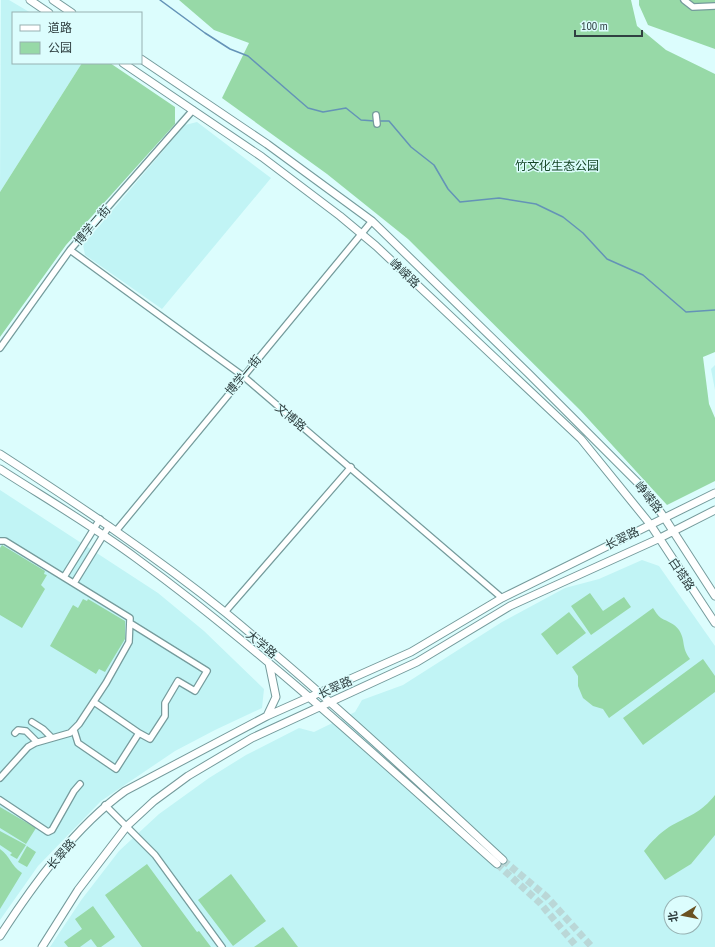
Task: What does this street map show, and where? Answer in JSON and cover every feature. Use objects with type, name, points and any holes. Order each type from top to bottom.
[{"type":"main road","points":[[30,0],[48,12]]},
{"type":"main road","points":[[53,0],[71,12]]},
{"type":"main road","name":"峥嵘路","points":[[142,60],[267,144],[372,221],[638,483],[664,517]]},
{"type":"main road","name":"峥嵘路","points":[[124,64],[262,156],[340,216],[381,251],[581,439],[650,524]]},
{"type":"main road","name":"大学路","points":[[0,454],[110,526],[225,612],[330,701],[500,862],[269,663],[136,557],[0,469]]},
{"type":"main road","name":"长翠路","points":[[0,936],[24,899],[61,852],[105,805],[125,791],[267,716],[411,652],[502,598],[715,493]]},
{"type":"main road","name":"长翠路","points":[[42,947],[78,890],[127,826],[154,801],[188,776],[252,738],[416,662],[510,606],[658,539],[673,530],[715,510]]},
{"type":"main road","name":"白塔路","points":[[664,517],[715,596]]},
{"type":"main road","name":"白塔路","points":[[650,524],[658,539],[715,623]]},
{"type":"main road","points":[[267,716],[276,697],[269,663]]},
{"type":"street","points":[[684,0],[693,7],[715,6]]},
{"type":"street","name":"博学二街","points":[[0,348],[70,250],[192,110]]},
{"type":"street","points":[[376,115],[377,124]]},
{"type":"street","name":"博学一街","points":[[116,531],[372,221]]},
{"type":"street","name":"文博路","points":[[70,250],[243,376],[502,598]]},
{"type":"street","points":[[225,612],[351,467]]},
{"type":"street","points":[[64,576],[100,519]]},
{"type":"street","points":[[74,583],[110,526]]},
{"type":"street","points":[[0,541],[5,541],[130,618],[130,642],[94,702],[74,730],[61,736],[37,742],[28,746],[0,778]]},
{"type":"street","points":[[94,702],[150,739],[165,716],[165,703],[178,681],[195,691],[207,671],[130,623]]},
{"type":"street","points":[[32,722],[43,729],[52,738]]},
{"type":"street","points":[[16,733],[18,730],[24,730],[37,742]]},
{"type":"street","points":[[74,730],[78,743],[116,769],[139,733]]},
{"type":"street","points":[[0,800],[48,832],[52,830],[74,791],[80,784]]},
{"type":"street","points":[[105,805],[155,855],[222,947]]},
{"type":"shaded area","points":[[1,0],[9,0],[29,12],[12,12],[12,64],[81,64],[0,192]]},
{"type":"shaded area","points":[[197,122],[271,178],[162,309],[85,255],[83,245],[185,125]]},
{"type":"shaded area","points":[[715,365],[715,390],[711,369]]},
{"type":"shaded area","points":[[0,490],[158,593],[204,631],[264,689],[262,708],[175,751],[101,801],[38,866],[0,920]]},
{"type":"shaded area","points":[[642,560],[659,566],[715,646],[715,947],[50,947],[82,899],[119,851],[159,814],[209,778],[246,755],[299,728],[314,732],[355,712],[362,700],[403,685],[502,622],[565,588],[599,579]]},
{"type":"green space","name":"竹文化生态公园","points":[[179,0],[631,0],[637,26],[666,50],[715,74],[715,352],[703,357],[709,404],[715,418],[715,481],[667,505],[580,410],[408,239],[327,174],[222,98],[249,43],[214,30]]},
{"type":"green space","points":[[639,0],[715,0],[715,49],[648,25],[639,5]]},
{"type":"green space","points":[[81,64],[111,64],[175,107],[175,124],[66,245],[0,337],[0,192]]},
{"type":"green space","points":[[2,545],[45,571],[44,574],[47,575],[41,585],[45,589],[22,628],[0,615],[0,548]]},
{"type":"green space","points":[[590,593],[603,611],[624,597],[631,607],[591,635],[571,606]]},
{"type":"green space","points":[[83,599],[87,601],[88,599],[125,621],[125,639],[105,672],[99,669],[96,674],[50,646],[73,605],[78,608]]},
{"type":"green space","points":[[653,608],[660,617],[673,624],[679,630],[685,651],[690,659],[609,718],[603,709],[593,706],[583,698],[578,686],[578,676],[572,667]]},
{"type":"green space","points":[[569,612],[586,633],[557,655],[541,634]]},
{"type":"green space","points":[[703,659],[715,676],[715,692],[643,745],[623,718]]},
{"type":"green space","points":[[715,795],[715,835],[691,864],[665,880],[644,851],[662,832],[705,806]]},
{"type":"green space","points":[[0,807],[36,828],[26,844],[0,828]]},
{"type":"green space","points":[[0,831],[26,845],[17,859],[10,855],[12,853],[0,845]]},
{"type":"green space","points":[[27,846],[36,852],[27,867],[18,862]]},
{"type":"green space","points":[[0,849],[22,873],[0,909]]},
{"type":"green space","points":[[147,864],[197,932],[199,931],[211,947],[142,947],[105,895]]},
{"type":"green space","points":[[231,874],[266,921],[233,946],[198,900]]},
{"type":"green space","points":[[93,906],[115,937],[101,947],[97,947],[91,939],[80,947],[68,947],[64,942],[82,929],[75,919]]},
{"type":"green space","points":[[283,927],[298,947],[254,947]]},
{"type":"waterway","points":[[160,0],[205,33],[230,49],[248,56],[308,108],[323,112],[346,108],[361,120],[375,121]]},
{"type":"waterway","points":[[378,121],[389,121],[411,147],[434,165],[448,189],[460,202],[499,198],[536,204],[563,217],[583,233],[607,259],[643,275],[686,312],[715,310]]},
{"type":"tunnel","points":[[503,860],[547,897],[592,947]]},
{"type":"tunnel","points":[[497,864],[540,903],[577,947]]}]
